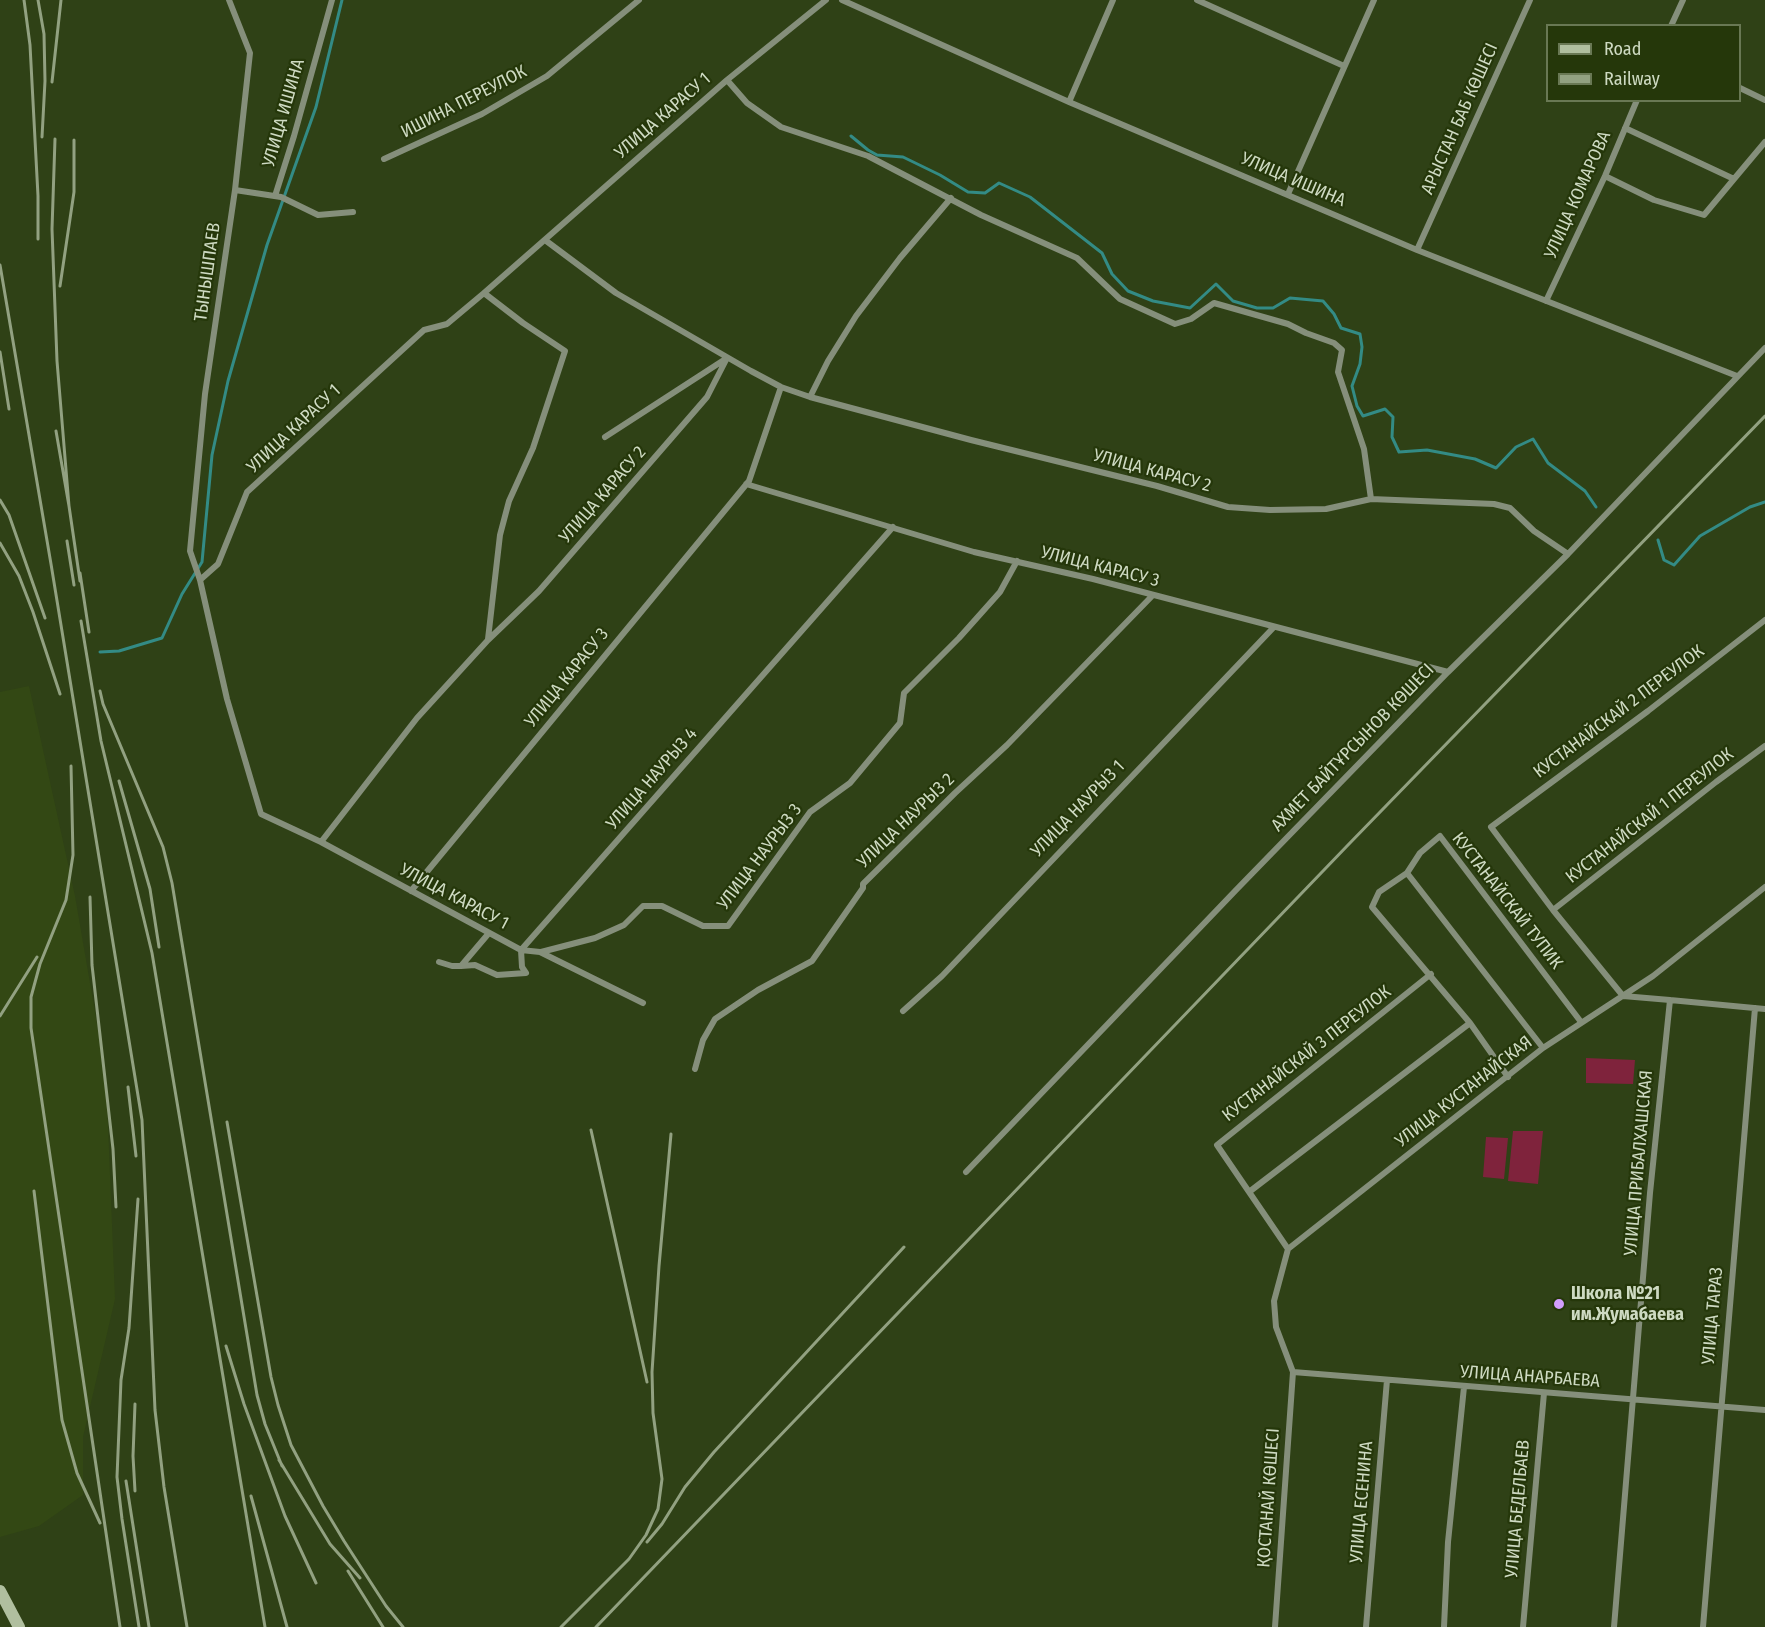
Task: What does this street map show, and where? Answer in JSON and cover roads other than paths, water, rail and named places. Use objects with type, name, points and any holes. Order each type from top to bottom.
[{"type":"main road","points":[[0,1591],[19,1627]]},
{"type":"street","name":"ТЫНЫШПАЕВ","points":[[200,580],[190,551],[205,394],[235,190],[250,53],[230,0]]},
{"type":"street","name":"УЛИЦА ИШИНА","points":[[235,190],[278,196],[332,0]]},
{"type":"street","name":"ИШИНА ПЕРЕУЛОК","points":[[384,159],[482,114],[547,76],[639,0]]},
{"type":"street","name":"УЛИЦА КАРАСУ 1","points":[[461,966],[475,965],[496,975],[526,973],[522,967],[521,950],[321,842],[261,814],[227,699],[200,580],[218,564],[247,492],[424,330],[447,324],[728,80],[826,0]]},
{"type":"street","name":"УЛИЦА ИШИНА","points":[[842,0],[1069,102],[1417,250],[1737,376]]},
{"type":"street","points":[[1069,102],[1113,0]]},
{"type":"street","points":[[1197,0],[1344,66]]},
{"type":"street","points":[[1288,194],[1374,0]]},
{"type":"street","name":"АРЫСТАН БАБ КӨШЕСІ","points":[[1417,250],[1530,0]]},
{"type":"street","points":[[1672,24],[1683,0]]},
{"type":"street","name":"УЛИЦА КАРАСУ 1","points":[[728,80],[747,103],[781,127],[868,156],[981,215],[1077,258],[1120,298],[1175,324],[1191,319],[1214,303],[1288,324],[1334,343],[1342,350],[1338,372],[1364,449],[1371,499]]},
{"type":"street","points":[[1741,88],[1765,100]]},
{"type":"street","name":"УЛИЦА КОМАРОВА","points":[[1546,301],[1605,176],[1636,102]]},
{"type":"street","points":[[1625,128],[1734,179]]},
{"type":"street","points":[[1605,176],[1654,200],[1704,216],[1765,142]]},
{"type":"street","points":[[278,196],[318,215],[353,212]]},
{"type":"street","points":[[810,397],[828,361],[856,316],[900,258],[951,198]]},
{"type":"street","name":"УЛИЦА КАРАСУ 2","points":[[545,240],[616,293],[781,387],[810,397],[982,443],[1157,486],[1228,507],[1270,510],[1326,509],[1371,499],[1494,504],[1510,508],[1534,531],[1568,554]]},
{"type":"street","points":[[484,293],[565,351],[533,448],[509,501],[500,535],[488,640]]},
{"type":"street","name":"АХМЕТ БАЙТҰРСЫНОВ КӨШЕСІ","points":[[966,1172],[1448,672],[1568,554],[1765,348]]},
{"type":"street","name":"УЛИЦА КАРАСУ 2","points":[[605,437],[727,358]]},
{"type":"street","name":"УЛИЦА КАРАСУ 2","points":[[321,842],[417,718],[488,640],[539,591],[707,397],[727,358]]},
{"type":"street","name":"УЛИЦА КАРАСУ 3","points":[[411,891],[749,481],[781,387]]},
{"type":"street","name":"УЛИЦА КАРАСУ 3","points":[[746,484],[974,552],[1017,561],[1448,672]]},
{"type":"street","name":"УЛИЦА НАУРЫЗ 4","points":[[521,950],[893,527]]},
{"type":"street","name":"УЛИЦА НАУРЫЗ 3","points":[[540,952],[596,938],[624,925],[643,906],[662,906],[703,926],[728,926],[810,812],[850,783],[900,723],[904,693],[959,638],[1000,592],[1017,561]]},
{"type":"street","name":"УЛИЦА НАУРЫЗ 2","points":[[694,1069],[703,1040],[716,1019],[758,990],[812,961],[863,888],[863,884],[1007,745],[1153,596]]},
{"type":"street","name":"КУСТАНАЙСКАЙ 2 ПЕРЕУЛОК","points":[[1491,827],[1648,711],[1765,620]]},
{"type":"street","name":"УЛИЦА НАУРЫЗ 1","points":[[903,1011],[942,976],[1274,627]]},
{"type":"street","name":"КУСТАНАЙСКАЙ 1 ПЕРЕУЛОК","points":[[1553,910],[1765,746]]},
{"type":"street","name":"КУСТАНАЙСКАЙ ТУПИК","points":[[1491,827],[1553,910],[1623,996]]},
{"type":"street","name":"КУСТАНАЙСКАЙ ТУПИК","points":[[1508,1077],[1470,1023],[1431,974],[1372,907],[1380,892],[1407,873],[1420,853],[1440,836],[1581,1022]]},
{"type":"street","points":[[1407,873],[1544,1048]]},
{"type":"street","name":"УЛИЦА КУСТАНАЙСКАЯ","points":[[1288,1250],[1544,1048],[1653,976],[1765,887]]},
{"type":"street","points":[[439,962],[461,966],[489,933]]},
{"type":"street","points":[[521,950],[540,952],[643,1003]]},
{"type":"street","name":"КУСТАНАЙСКАЙ 3 ПЕРЕУЛОК","points":[[1288,1250],[1217,1145],[1431,974]]},
{"type":"street","points":[[1623,996],[1765,1009]]},
{"type":"street","name":"УЛИЦА ПРИБАЛХАШСКАЯ","points":[[1614,1627],[1650,1192],[1670,1000]]},
{"type":"street","name":"УЛИЦА ТАРАЗ","points":[[1703,1627],[1755,1008]]},
{"type":"street","points":[[1249,1192],[1470,1023]]},
{"type":"street","points":[[1288,1250],[1274,1301],[1276,1327],[1293,1372]]},
{"type":"street","name":"УЛИЦА АНАРБАЕВА","points":[[1293,1372],[1765,1410]]},
{"type":"street","name":"ҚОСТАНАЙ КӨШЕСІ","points":[[1275,1627],[1293,1372]]},
{"type":"street","name":"УЛИЦА ЕСЕНИНА","points":[[1366,1627],[1387,1380]]},
{"type":"street","points":[[1444,1627],[1448,1542],[1464,1387]]},
{"type":"street","name":"УЛИЦА БЕДЕЛБАЕВ","points":[[1523,1627],[1544,1393]]},
{"type":"waterway","points":[[100,652],[119,651],[162,638],[182,594],[202,562],[212,455],[228,381],[267,245],[316,107],[342,0]]},
{"type":"waterway","points":[[851,136],[877,155],[903,157],[968,192],[985,193],[999,183],[1030,197],[1102,253],[1112,274],[1128,291],[1153,301],[1190,308],[1216,284],[1233,301],[1257,308],[1273,308],[1290,298],[1323,301],[1334,314],[1341,328],[1360,334],[1362,347],[1360,364],[1352,386],[1357,406],[1363,416],[1385,409],[1393,417],[1392,437],[1399,452],[1427,450],[1475,459],[1496,468],[1516,447],[1533,439],[1548,463],[1585,491],[1596,507]]},
{"type":"waterway","points":[[1658,540],[1664,560],[1674,565],[1700,536],[1750,507],[1765,502]]},
{"type":"railway","points":[[24,0],[30,45],[38,239]]},
{"type":"railway","points":[[38,0],[44,34],[45,81],[42,137]]},
{"type":"railway","points":[[52,82],[61,0]]},
{"type":"railway","points":[[55,139],[52,229],[57,361],[69,506],[56,431]]},
{"type":"railway","points":[[60,286],[74,192],[74,140]]},
{"type":"railway","points":[[0,265],[142,1120],[155,1410],[164,1487],[187,1627]]},
{"type":"railway","points":[[0,352],[9,409]]},
{"type":"railway","points":[[596,1627],[1348,845],[1765,416]]},
{"type":"railway","points":[[0,500],[9,515],[45,618]]},
{"type":"railway","points":[[69,506],[80,581]]},
{"type":"railway","points":[[67,541],[74,585]]},
{"type":"railway","points":[[0,543],[19,576],[60,694]]},
{"type":"railway","points":[[80,573],[89,632]]},
{"type":"railway","points":[[81,621],[101,741],[152,953],[265,1627]]},
{"type":"railway","points":[[100,691],[103,704],[163,847],[172,883],[257,1395],[265,1424],[282,1466]]},
{"type":"railway","points":[[71,766],[73,855],[66,900],[40,964],[31,997],[31,1028],[120,1627]]},
{"type":"railway","points":[[119,781],[150,889],[159,947]]},
{"type":"railway","points":[[90,897],[92,965],[113,1149],[116,1207]]},
{"type":"railway","points":[[0,1016],[37,957]]},
{"type":"railway","points":[[128,1087],[136,1156]]},
{"type":"railway","points":[[227,1122],[271,1377],[291,1445],[344,1541],[386,1606],[403,1627]]},
{"type":"railway","points":[[591,1130],[647,1382]]},
{"type":"railway","points":[[561,1627],[629,1559],[646,1535],[658,1509],[662,1479],[653,1413],[652,1372],[671,1134]]},
{"type":"railway","points":[[34,1191],[62,1420],[77,1473],[100,1523]]},
{"type":"railway","points":[[138,1199],[129,1328],[121,1380],[117,1477],[139,1627]]},
{"type":"railway","points":[[647,1542],[662,1524],[685,1487],[714,1452],[904,1247]]},
{"type":"railway","points":[[226,1346],[244,1404],[285,1516],[316,1583]]},
{"type":"railway","points":[[135,1404],[133,1456],[135,1491]]},
{"type":"railway","points":[[279,1460],[330,1544],[360,1578]]},
{"type":"railway","points":[[126,1481],[149,1627]]},
{"type":"railway","points":[[251,1496],[287,1627]]},
{"type":"railway","points":[[348,1571],[383,1627]]},
{"type":"place","name":"Школа №21 им.Жумабаева","points":[[1559,1304]]}]
